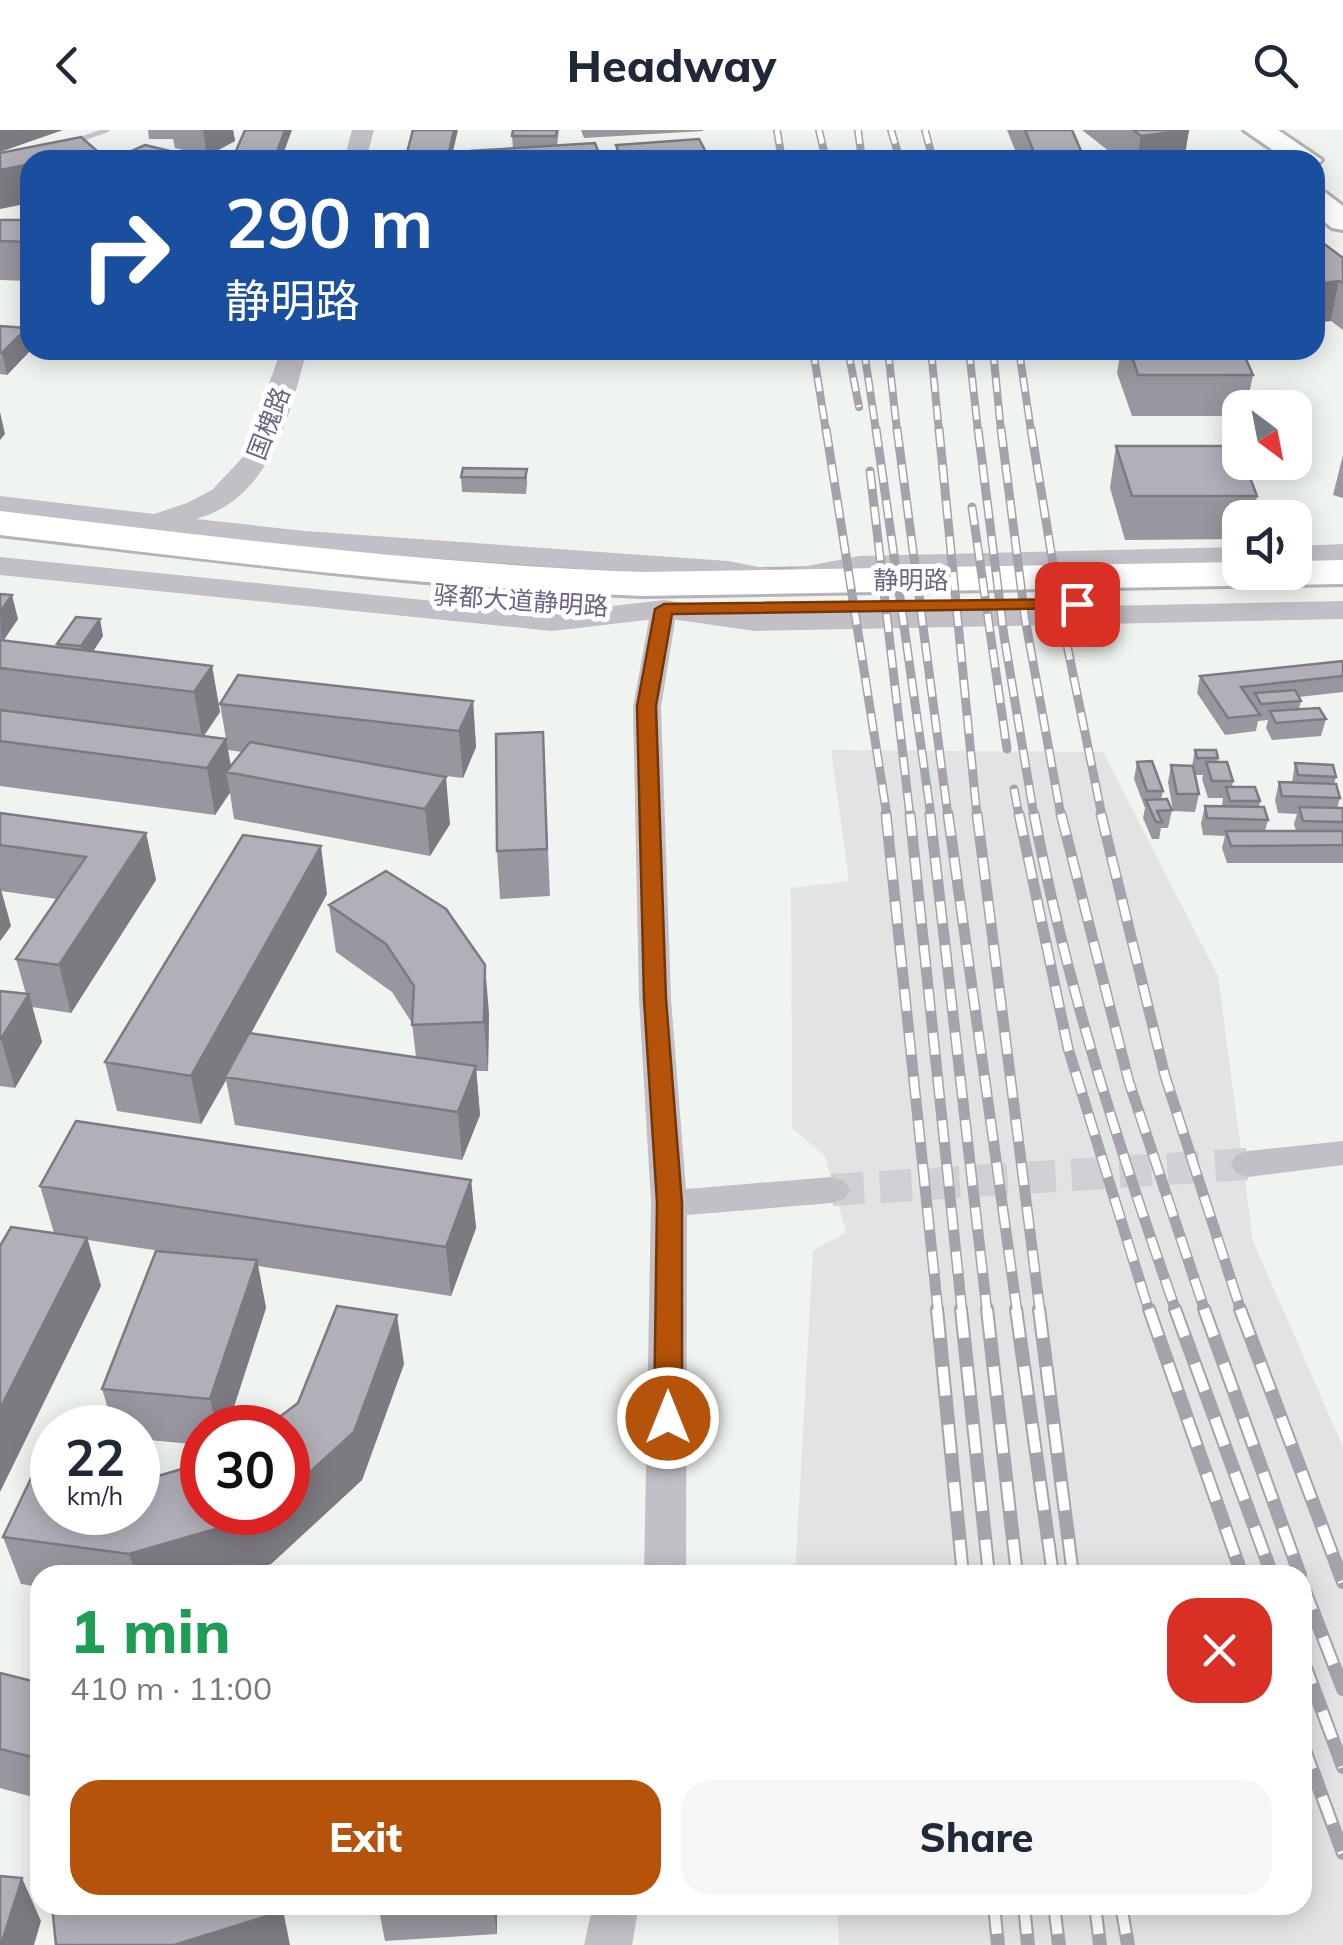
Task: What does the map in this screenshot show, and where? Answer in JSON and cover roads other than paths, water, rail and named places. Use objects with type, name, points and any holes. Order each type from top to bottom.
[{"type":"main road","points":[[1325,200],[1343,221]]},
{"type":"main road","name":"驿都大道静明路","points":[[0,523],[531,580],[642,584],[780,580]]},
{"type":"main road","name":"驿都大道静明路","points":[[0,549],[489,600],[664,609]]},
{"type":"main road","name":"静明路","points":[[780,580],[1343,572]]},
{"type":"main road","name":"静明路","points":[[664,609],[832,609],[1343,596]]},
{"type":"street","name":"国槐路","points":[[128,520],[202,510],[232,490],[260,458],[291,360]]},
{"type":"street","points":[[260,458],[259,506],[268,520],[305,540]]},
{"type":"street","points":[[0,505],[305,540],[662,564],[780,580]]},
{"type":"street","points":[[1312,554],[1343,552]]},
{"type":"street","name":"驿都大道静明路","points":[[780,580],[860,565],[1222,556]]},
{"type":"street","points":[[0,566],[552,622],[664,609],[646,706],[655,999],[670,1203],[665,1565]]},
{"type":"street","name":"驿都大道静明路","points":[[664,609],[755,622],[1343,610]]},
{"type":"street","points":[[1248,1164],[1343,1153]]},
{"type":"street","points":[[670,1203],[832,1190]]},
{"type":"street","points":[[608,1945],[614,1915]]},
{"type":"waterway","points":[[73,142],[107,130]]},
{"type":"tunnel","points":[[832,1190],[1248,1164]]},
{"type":"railway","points":[[777,130],[780,150]]},
{"type":"railway","points":[[819,130],[824,150]]},
{"type":"railway","points":[[858,130],[861,150]]},
{"type":"railway","points":[[891,130],[897,150]]},
{"type":"railway","points":[[925,130],[930,150]]},
{"type":"railway","points":[[815,360],[826,431]]},
{"type":"railway","points":[[850,360],[859,407]]},
{"type":"railway","points":[[865,360],[876,431]]},
{"type":"railway","points":[[889,360],[897,431]]},
{"type":"railway","points":[[932,360],[939,431]]},
{"type":"railway","points":[[970,360],[978,431]]},
{"type":"railway","points":[[994,360],[1001,431]]},
{"type":"railway","points":[[1020,360],[1031,431]]},
{"type":"railway","points":[[826,429],[887,816]]},
{"type":"railway","points":[[876,429],[931,816]]},
{"type":"railway","points":[[897,429],[948,816]]},
{"type":"railway","points":[[939,429],[977,816]]},
{"type":"railway","points":[[978,429],[1004,636],[1034,816]]},
{"type":"railway","points":[[1001,429],[1025,618],[1061,816]]},
{"type":"railway","points":[[1031,429],[1063,625],[1102,816]]},
{"type":"railway","points":[[870,471],[910,816]]},
{"type":"railway","points":[[972,507],[1007,749]]},
{"type":"railway","points":[[1014,789],[1019,816]]},
{"type":"railway","points":[[886,814],[938,1311]]},
{"type":"railway","points":[[910,814],[962,1311]]},
{"type":"railway","points":[[930,814],[987,1311]]},
{"type":"railway","points":[[948,814],[1017,1311]]},
{"type":"railway","points":[[977,814],[1040,1311]]},
{"type":"railway","points":[[1019,814],[1068,1048],[1149,1311]]},
{"type":"railway","points":[[1034,814],[1062,940],[1096,1065],[1176,1311]]},
{"type":"railway","points":[[1061,814],[1129,1082],[1205,1311]]},
{"type":"railway","points":[[1101,814],[1165,1076],[1241,1311]]},
{"type":"railway","points":[[937,1309],[962,1565]]},
{"type":"railway","points":[[961,1309],[988,1565]]},
{"type":"railway","points":[[987,1309],[1016,1565]]},
{"type":"railway","points":[[1016,1309],[1052,1565]]},
{"type":"railway","points":[[1039,1309],[1072,1565]]},
{"type":"railway","points":[[1149,1309],[1239,1565]]},
{"type":"railway","points":[[1175,1309],[1268,1565]]},
{"type":"railway","points":[[1204,1309],[1296,1565]]},
{"type":"railway","points":[[1240,1309],[1343,1582]]},
{"type":"railway","points":[[1312,1609],[1343,1689]]},
{"type":"railway","points":[[1312,1684],[1343,1767]]},
{"type":"railway","points":[[1312,1769],[1343,1853]]},
{"type":"railway","points":[[995,1915],[998,1945]]},
{"type":"railway","points":[[1025,1915],[1028,1945]]},
{"type":"railway","points":[[1055,1915],[1059,1945]]},
{"type":"railway","points":[[1096,1915],[1100,1945]]},
{"type":"railway","points":[[1123,1915],[1128,1945]]}]
